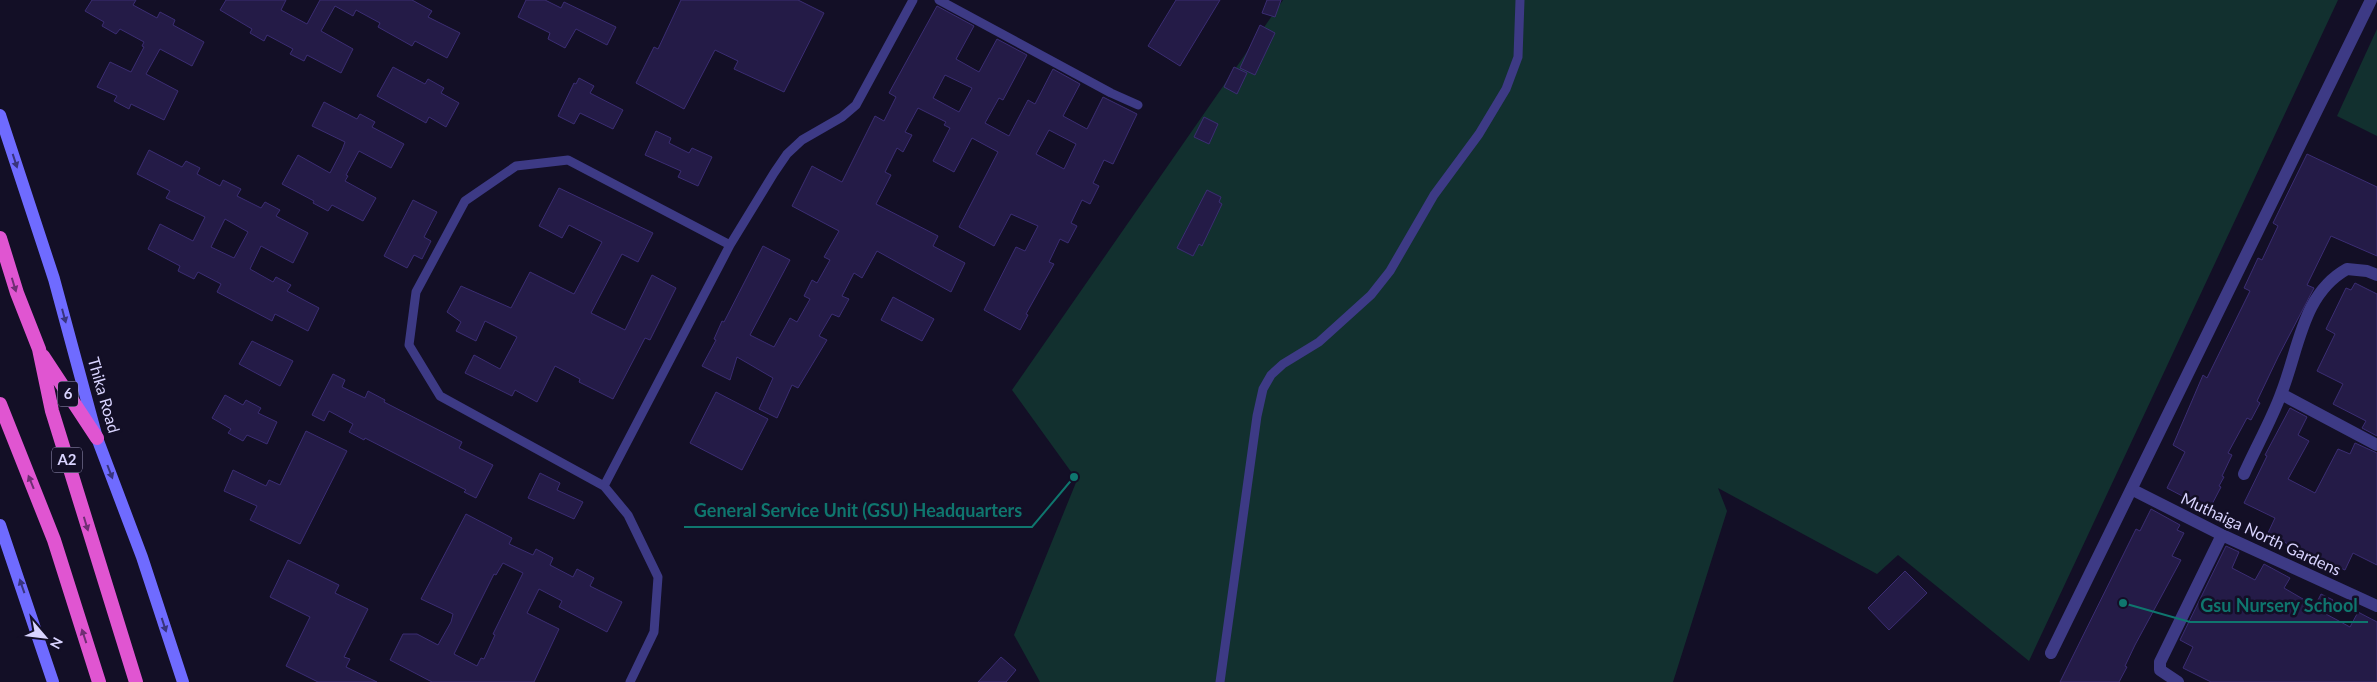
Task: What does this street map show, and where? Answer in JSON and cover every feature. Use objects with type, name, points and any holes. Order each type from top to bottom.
[{"type":"highway","name":"A2","points":[[0,238],[17,293],[39,349],[52,411],[136,682]]},
{"type":"highway","name":"6","points":[[39,349],[97,438]]},
{"type":"highway","name":"A2","points":[[0,404],[54,540],[100,682]]},
{"type":"main road","name":"Thika Road","points":[[0,115],[54,279],[97,438],[142,557],[183,682]]},
{"type":"main road","points":[[0,525],[53,682]]},
{"type":"street","points":[[2051,653],[2371,0]]},
{"type":"street","points":[[2244,474],[2281,394],[2314,299],[2328,282],[2347,269],[2367,271],[2377,275]]},
{"type":"street","points":[[2281,394],[2377,445]]},
{"type":"street","name":"Muthaiga North Gardens","points":[[2132,490],[2222,535],[2377,606]]},
{"type":"street","points":[[2178,682],[2160,670],[2160,662],[2222,535]]},
{"type":"lane","points":[[604,486],[730,245],[787,154],[802,140],[842,117],[856,105],[913,0]]},
{"type":"lane","points":[[939,0],[1111,93],[1138,105]]},
{"type":"lane","points":[[1220,682],[1257,416],[1263,389],[1271,375],[1283,364],[1319,342],[1371,295],[1390,271],[1434,195],[1479,134],[1506,89],[1518,57],[1520,0]]},
{"type":"lane","points":[[630,682],[654,632],[658,578],[628,515],[604,486],[440,396],[409,345],[416,292],[465,201],[516,166],[568,160],[730,245]]},
{"type":"green space","points":[[1283,0],[2338,0],[2029,661],[1898,555],[1877,574],[1718,488],[1727,511],[1673,682],[1040,682],[1014,635],[1077,480],[1012,390]]},
{"type":"green space","points":[[2377,29],[2377,136],[2337,116]]},
{"type":"building","points":[[92,0],[136,0],[133,5],[157,18],[160,12],[175,20],[173,25],[204,42],[192,66],[160,49],[146,74],[178,91],[164,120],[131,104],[129,109],[114,101],[117,96],[97,87],[110,62],[131,72],[144,47],[142,46],[144,42],[120,29],[116,34],[102,26],[104,22],[85,11]]},
{"type":"building","points":[[226,0],[286,0],[281,10],[307,24],[320,0],[412,0],[432,11],[428,17],[460,33],[447,58],[415,41],[412,46],[378,27],[380,23],[356,10],[353,16],[335,6],[321,31],[353,49],[341,73],[307,55],[304,61],[290,54],[293,49],[267,35],[264,41],[250,33],[252,29],[220,10]]},
{"type":"building","points":[[526,0],[545,0],[561,8],[564,2],[616,27],[607,45],[576,29],[565,48],[548,39],[550,33],[518,17]]},
{"type":"building","points":[[681,0],[798,0],[824,13],[784,92],[734,69],[738,61],[715,50],[684,109],[636,83],[654,47],[658,49]]},
{"type":"building","points":[[1176,0],[1220,0],[1180,66],[1148,46]]},
{"type":"building","points":[[1267,0],[1281,0],[1275,17],[1262,13]]},
{"type":"building","points":[[937,6],[974,26],[956,59],[979,72],[997,39],[1027,55],[1003,100],[999,98],[985,123],[1009,136],[1028,100],[1035,104],[1053,69],[1080,84],[1063,116],[1087,129],[1103,97],[1137,114],[1113,164],[1104,160],[1093,183],[1099,186],[1090,204],[1082,200],[1071,223],[1077,226],[1068,243],[1060,239],[1049,262],[1054,264],[1026,314],[1028,315],[1020,330],[984,310],[1016,247],[1025,251],[1038,226],[1011,214],[994,246],[959,227],[998,152],[972,138],[954,172],[933,161],[950,128],[944,125],[946,122],[918,108],[905,132],[912,135],[903,152],[897,148],[885,172],[891,175],[876,204],[938,236],[933,246],[965,263],[951,292],[877,251],[862,278],[854,273],[842,296],[849,299],[839,317],[832,314],[819,336],[827,340],[798,388],[792,385],[777,418],[759,409],[773,378],[737,357],[730,380],[702,366],[716,340],[714,339],[722,321],[724,322],[763,246],[790,260],[750,335],[774,347],[790,318],[797,322],[810,299],[804,296],[812,280],[817,283],[830,260],[824,257],[839,231],[792,206],[812,166],[842,182],[875,116],[884,121],[896,97],[889,93]],"holes":[[[945,75],[972,88],[959,112],[933,98]],[[1049,130],[1076,144],[1064,169],[1036,154]]]},
{"type":"building","points":[[1260,25],[1275,33],[1255,75],[1240,68]]},
{"type":"building","points":[[393,67],[425,84],[428,79],[444,88],[441,93],[459,103],[446,127],[429,117],[426,123],[377,96]]},
{"type":"building","points":[[1234,67],[1247,73],[1237,94],[1224,87]]},
{"type":"building","points":[[579,78],[594,86],[590,93],[623,110],[613,129],[580,113],[574,124],[558,116],[574,83],[576,84]]},
{"type":"building","points":[[324,102],[357,119],[360,114],[375,122],[372,127],[404,144],[391,168],[359,151],[346,175],[348,176],[345,181],[376,198],[363,221],[332,205],[328,211],[313,203],[314,201],[282,184],[298,155],[330,173],[342,150],[345,142],[312,126]]},
{"type":"building","points":[[1204,117],[1218,124],[1209,144],[1194,137]]},
{"type":"building","points":[[656,131],[671,138],[669,143],[689,153],[692,148],[712,157],[698,186],[678,177],[681,171],[645,155]]},
{"type":"building","points":[[149,150],[182,167],[186,161],[200,168],[197,174],[220,186],[223,180],[241,189],[237,196],[261,208],[265,202],[280,210],[276,216],[308,233],[293,263],[261,246],[250,269],[273,282],[276,277],[291,285],[287,291],[319,308],[308,331],[275,314],[272,321],[217,292],[221,284],[198,272],[194,279],[178,271],[180,266],[148,249],[160,224],[193,241],[205,217],[166,198],[170,191],[137,174]],"holes":[[[225,219],[248,232],[234,258],[211,247]]]},
{"type":"building","points":[[2307,154],[2377,187],[2377,256],[2331,236],[2307,285],[2314,288],[2257,401],[2260,403],[2251,420],[2247,418],[2228,453],[2232,455],[2222,476],[2224,477],[2219,486],[2221,487],[2209,510],[2167,488],[2185,452],[2173,445],[2203,375],[2207,378],[2250,291],[2244,288],[2258,258],[2262,260],[2278,226],[2273,223]]},
{"type":"building","points":[[559,188],[653,233],[638,262],[622,254],[591,313],[625,330],[652,275],[676,288],[650,340],[645,338],[613,399],[579,382],[580,379],[555,366],[537,402],[515,390],[512,396],[465,373],[474,355],[500,369],[517,337],[485,321],[476,341],[456,331],[461,322],[447,312],[461,286],[511,308],[530,272],[574,294],[602,242],[569,225],[562,238],[539,226]]},
{"type":"building","points":[[1207,190],[1221,197],[1219,202],[1222,204],[1202,246],[1199,244],[1193,256],[1177,248]]},
{"type":"building","points":[[413,200],[437,212],[424,237],[431,241],[422,259],[414,255],[407,268],[384,256]]},
{"type":"building","points":[[2355,283],[2377,294],[2377,436],[2362,428],[2366,421],[2333,404],[2343,384],[2317,371],[2335,334],[2326,329],[2346,288],[2351,290]]},
{"type":"building","points":[[893,297],[934,319],[922,341],[881,320]]},
{"type":"building","points":[[252,341],[293,361],[280,386],[239,364]]},
{"type":"building","points":[[333,374],[345,380],[342,387],[365,398],[368,391],[385,400],[384,402],[462,442],[459,448],[493,465],[476,498],[464,492],[466,490],[365,438],[364,440],[349,432],[353,424],[329,411],[324,421],[312,415]]},
{"type":"building","points":[[716,392],[768,419],[742,470],[690,443]]},
{"type":"building","points":[[225,395],[243,405],[246,400],[261,408],[258,413],[277,422],[267,444],[247,435],[243,441],[228,433],[231,429],[212,418]]},
{"type":"building","points":[[2290,408],[2307,417],[2298,435],[2309,441],[2288,479],[2315,493],[2338,449],[2350,454],[2355,443],[2377,453],[2377,565],[2353,553],[2345,570],[2314,556],[2313,558],[2268,533],[2275,518],[2244,503],[2267,456],[2265,455]]},
{"type":"building","points":[[306,431],[347,451],[300,544],[250,520],[257,506],[224,491],[233,470],[266,486],[269,480],[280,485]]},
{"type":"building","points":[[540,473],[560,483],[557,490],[583,502],[574,519],[528,498]]},
{"type":"building","points":[[2151,509],[2180,525],[2177,530],[2184,533],[2172,556],[2181,560],[2135,645],[2125,666],[2127,667],[2119,682],[2060,682],[2136,529],[2140,531]]},
{"type":"building","points":[[466,514],[512,538],[509,544],[533,555],[536,549],[553,558],[550,565],[573,577],[577,569],[594,578],[590,586],[622,602],[607,632],[559,607],[562,601],[539,589],[527,613],[559,629],[534,682],[432,682],[390,660],[403,634],[417,634],[438,645],[451,622],[453,614],[421,599]],"holes":[[[503,563],[523,573],[493,634],[495,635],[484,659],[481,658],[477,666],[454,654],[494,574],[496,575]]]},
{"type":"building","points":[[2226,546],[2239,552],[2232,568],[2255,580],[2264,564],[2290,578],[2284,588],[2315,606],[2321,594],[2333,600],[2326,614],[2350,627],[2358,612],[2377,622],[2377,682],[2211,682],[2183,668],[2193,647],[2180,640]]},
{"type":"building","points":[[288,560],[339,585],[335,593],[368,609],[344,657],[350,659],[346,667],[377,682],[318,682],[286,666],[310,617],[270,597]]},
{"type":"building","points":[[1905,571],[1927,593],[1889,630],[1868,608]]},
{"type":"building","points":[[1001,657],[1016,670],[1006,682],[978,682]]},
{"type":"place","name":"General Service Unit (GSU) Headquarters","points":[[1074,477]]},
{"type":"place","name":"Gsu Nursery School","points":[[2123,603]]}]
